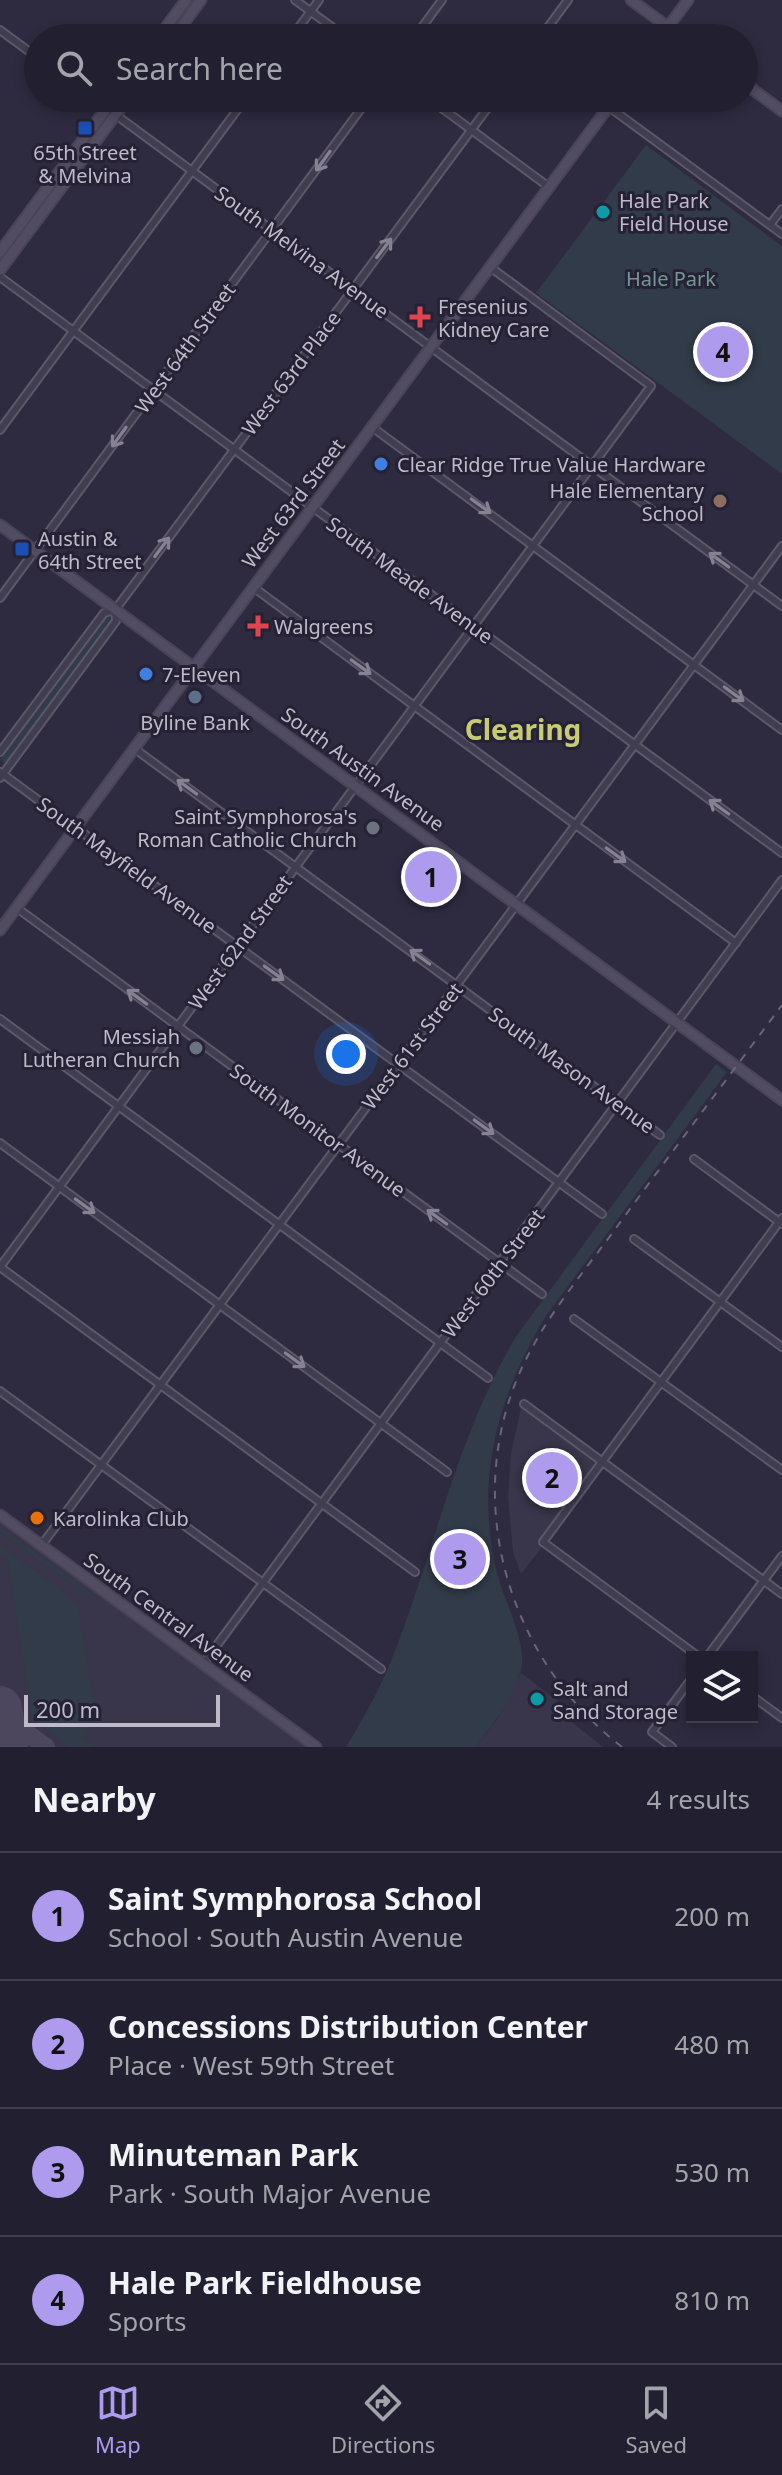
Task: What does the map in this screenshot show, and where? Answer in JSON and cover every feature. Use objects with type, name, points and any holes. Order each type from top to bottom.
[{"type":"street","points":[[168,24],[186,0]]},
{"type":"street","points":[[183,24],[201,0]]},
{"type":"street","points":[[295,0],[328,24]]},
{"type":"street","points":[[301,24],[319,0]]},
{"type":"street","points":[[424,24],[442,0]]},
{"type":"street","points":[[550,24],[568,0]]},
{"type":"street","points":[[631,0],[664,24]]},
{"type":"street","points":[[670,24],[688,0]]},
{"type":"street","points":[[0,30],[24,48]]},
{"type":"street","points":[[758,93],[782,111]]},
{"type":"street","points":[[0,252],[110,112]]},
{"type":"street","points":[[0,270],[110,112]]},
{"type":"street","name":"South Melvina Avenue","points":[[112,112],[782,606]]},
{"type":"street","points":[[0,430],[236,112]]},
{"type":"street","name":"West 64th Street","points":[[0,598],[359,112]]},
{"type":"street","points":[[447,112],[549,187]]},
{"type":"street","name":"West 63rd Place","points":[[0,752],[104,613],[115,610],[485,112]]},
{"type":"street","name":"West 63rd Street","points":[[0,930],[605,112]]},
{"type":"street","points":[[625,112],[782,234]]},
{"type":"street","points":[[770,225],[782,209]]},
{"type":"street","name":"West 62nd Street","points":[[0,1267],[651,386],[490,267]]},
{"type":"street","name":"South Meade Avenue","points":[[0,277],[782,853]]},
{"type":"street","points":[[372,427],[782,730]]},
{"type":"street","name":"South Austin Avenue","points":[[0,525],[782,1100]]},
{"type":"street","name":"West 61st Street","points":[[41,1546],[782,546]]},
{"type":"street","points":[[253,587],[736,943]]},
{"type":"street","name":"West 63rd Place","points":[[1,775],[116,621],[115,610]]},
{"type":"street","name":"South Mason Avenue","points":[[135,749],[660,1135]]},
{"type":"street","name":"South Mayfield Avenue","points":[[1,775],[602,1214]]},
{"type":"street","name":"West 60th Street","points":[[203,1664],[782,880]]},
{"type":"street","name":"South Monitor Avenue","points":[[17,908],[542,1294]]},
{"type":"street","points":[[0,1019],[488,1378]]},
{"type":"street","points":[[0,1143],[447,1472]]},
{"type":"street","points":[[691,1651],[543,1542],[781,1221],[694,1159]]},
{"type":"street","points":[[634,1239],[782,1347]]},
{"type":"street","points":[[0,1267],[415,1572]]},
{"type":"street","points":[[574,1319],[782,1470]]},
{"type":"street","points":[[0,1391],[381,1669]]},
{"type":"street","points":[[524,1404],[782,1594]]},
{"type":"street","name":"South Central Avenue","points":[[0,1515],[316,1747]]},
{"type":"street","points":[[712,1651],[782,1556]]},
{"type":"street","points":[[672,1747],[652,1732],[686,1686]]},
{"type":"street","points":[[758,1700],[782,1718]]},
{"type":"shaded area","points":[[521,1408],[597,1462],[539,1542],[543,1546],[521,1574],[513,1552],[508,1496],[511,1453]]},
{"type":"shaded area","points":[[0,1523],[193,1663],[307,1747],[0,1747]]},
{"type":"shaded area","points":[[521,1673],[558,1701],[554,1708],[603,1747],[476,1747],[497,1719]]},
{"type":"green space","name":"Hale Park","points":[[646,145],[782,246],[782,474],[536,293]]},
{"type":"green space","points":[[106,616],[113,621],[7,765],[0,760]]},
{"type":"green space","points":[[716,1064],[727,1072],[546,1316],[514,1379],[502,1411],[489,1476],[488,1510],[499,1580],[522,1652],[520,1674],[512,1693],[476,1747],[346,1747],[389,1666],[461,1456],[477,1415],[517,1335]]},
{"type":"green space","points":[[0,1527],[101,1601],[81,1591],[0,1532]]},
{"type":"green space","points":[[0,1545],[68,1595],[78,1606],[93,1696],[102,1713],[84,1738],[95,1747],[69,1747],[32,1719],[7,1554],[0,1554]]},
{"type":"taxiway","points":[[0,1713],[46,1747]]},
{"type":"taxiway","points":[[0,1726],[5,1738]]},
{"type":"runway","points":[[0,1708],[6,1747]]},
{"type":"railway","points":[[622,1747],[584,1712],[552,1672],[526,1628],[508,1581],[497,1531],[495,1480],[501,1429],[526,1358],[549,1319],[782,1005]]},
{"type":"place","name":"65th Street & Melvina","points":[[85,128]]},
{"type":"place","name":"Hale Park Field House","points":[[603,212]]},
{"type":"place","name":"Fresenius Kidney Care","points":[[420,317]]},
{"type":"place","name":"Hale Park Fieldhouse","points":[[723,352]]},
{"type":"place","name":"Clear Ridge True Value Hardware","points":[[381,464]]},
{"type":"place","name":"Hale Elementary School","points":[[720,501]]},
{"type":"place","name":"Austin & 64th Street","points":[[22,549]]},
{"type":"place","name":"Walgreens","points":[[258,626]]},
{"type":"place","name":"7-Eleven","points":[[146,674]]},
{"type":"place","name":"Byline Bank","points":[[195,697]]},
{"type":"place","name":"Saint Symphorosa's Roman Catholic Church","points":[[373,828]]},
{"type":"place","name":"Saint Symphorosa School","points":[[431,877]]},
{"type":"place","name":"Messiah Lutheran Church","points":[[196,1048]]},
{"type":"place","name":"Concessions Distribution Center","points":[[552,1478]]},
{"type":"place","name":"Karolinka Club","points":[[37,1518]]},
{"type":"place","name":"Minuteman Park","points":[[460,1559]]},
{"type":"place","name":"Salt and Sand Storage","points":[[537,1699]]},
{"type":"district","name":"Clearing","points":[[523,729]]}]
